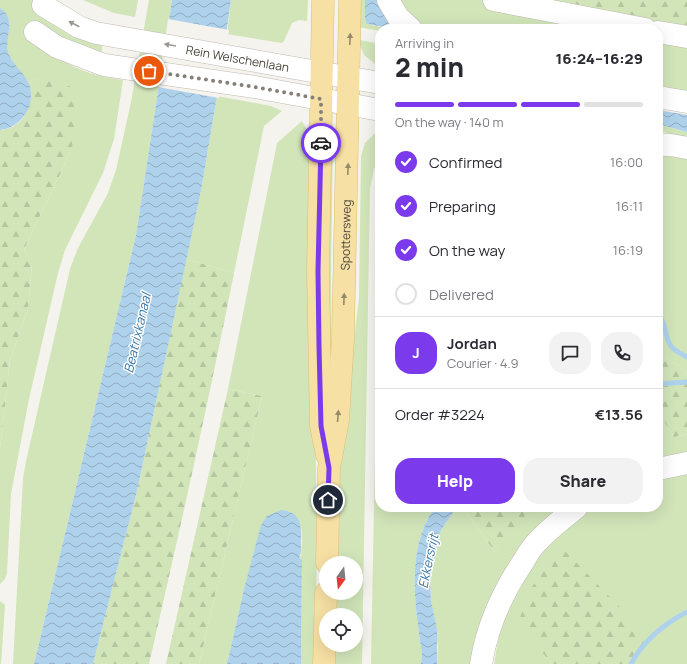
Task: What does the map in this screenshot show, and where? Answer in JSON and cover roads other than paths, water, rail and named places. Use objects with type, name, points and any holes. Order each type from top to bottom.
[{"type":"main road","name":"Spottersweg","points":[[323,0],[318,271],[321,426],[329,468]]},
{"type":"main road","name":"Spottersweg","points":[[327,556],[329,468],[338,420],[343,338],[350,0]]},
{"type":"main road","points":[[324,664],[326,600]]},
{"type":"street","points":[[388,0],[398,17],[406,24]]},
{"type":"street","points":[[494,0],[619,24]]},
{"type":"street","name":"Rein Welschenlaan","points":[[43,5],[79,27],[96,33],[109,34],[375,82]]},
{"type":"street","points":[[35,32],[57,47],[104,65],[272,90],[375,109]]},
{"type":"street","points":[[663,33],[687,37]]},
{"type":"street","points":[[663,98],[687,102]]},
{"type":"street","points":[[663,468],[687,463]]},
{"type":"street","points":[[481,664],[484,644],[499,604],[514,574],[536,543],[559,520],[570,512]]},
{"type":"water","name":"Beatrixkanaal","points":[[172,0],[231,0],[201,191],[137,491],[93,664],[34,664],[136,235]]},
{"type":"water","points":[[365,0],[377,0],[391,24],[375,24],[375,25],[367,24],[365,19]]},
{"type":"water","points":[[0,8],[5,12],[9,22],[7,45],[8,51],[14,64],[28,82],[31,90],[31,98],[26,113],[21,119],[15,125],[0,130]]},
{"type":"water","points":[[663,111],[687,115],[687,132],[663,125]]},
{"type":"water","points":[[281,510],[293,513],[299,520],[301,530],[301,554],[299,557],[302,560],[301,664],[227,664],[244,589],[261,525],[267,516]]},
{"type":"water","points":[[432,512],[454,512],[441,530],[430,577],[431,601],[437,629],[437,664],[421,664],[422,654],[415,597],[416,559],[419,541]]},
{"type":"waterway","points":[[663,322],[667,338],[672,348],[687,357]]},
{"type":"waterway","name":"Ekkersrijt","points":[[663,384],[687,382]]},
{"type":"waterway","name":"Ekkersrijt","points":[[631,664],[641,648],[655,634],[663,627],[687,612]]}]
